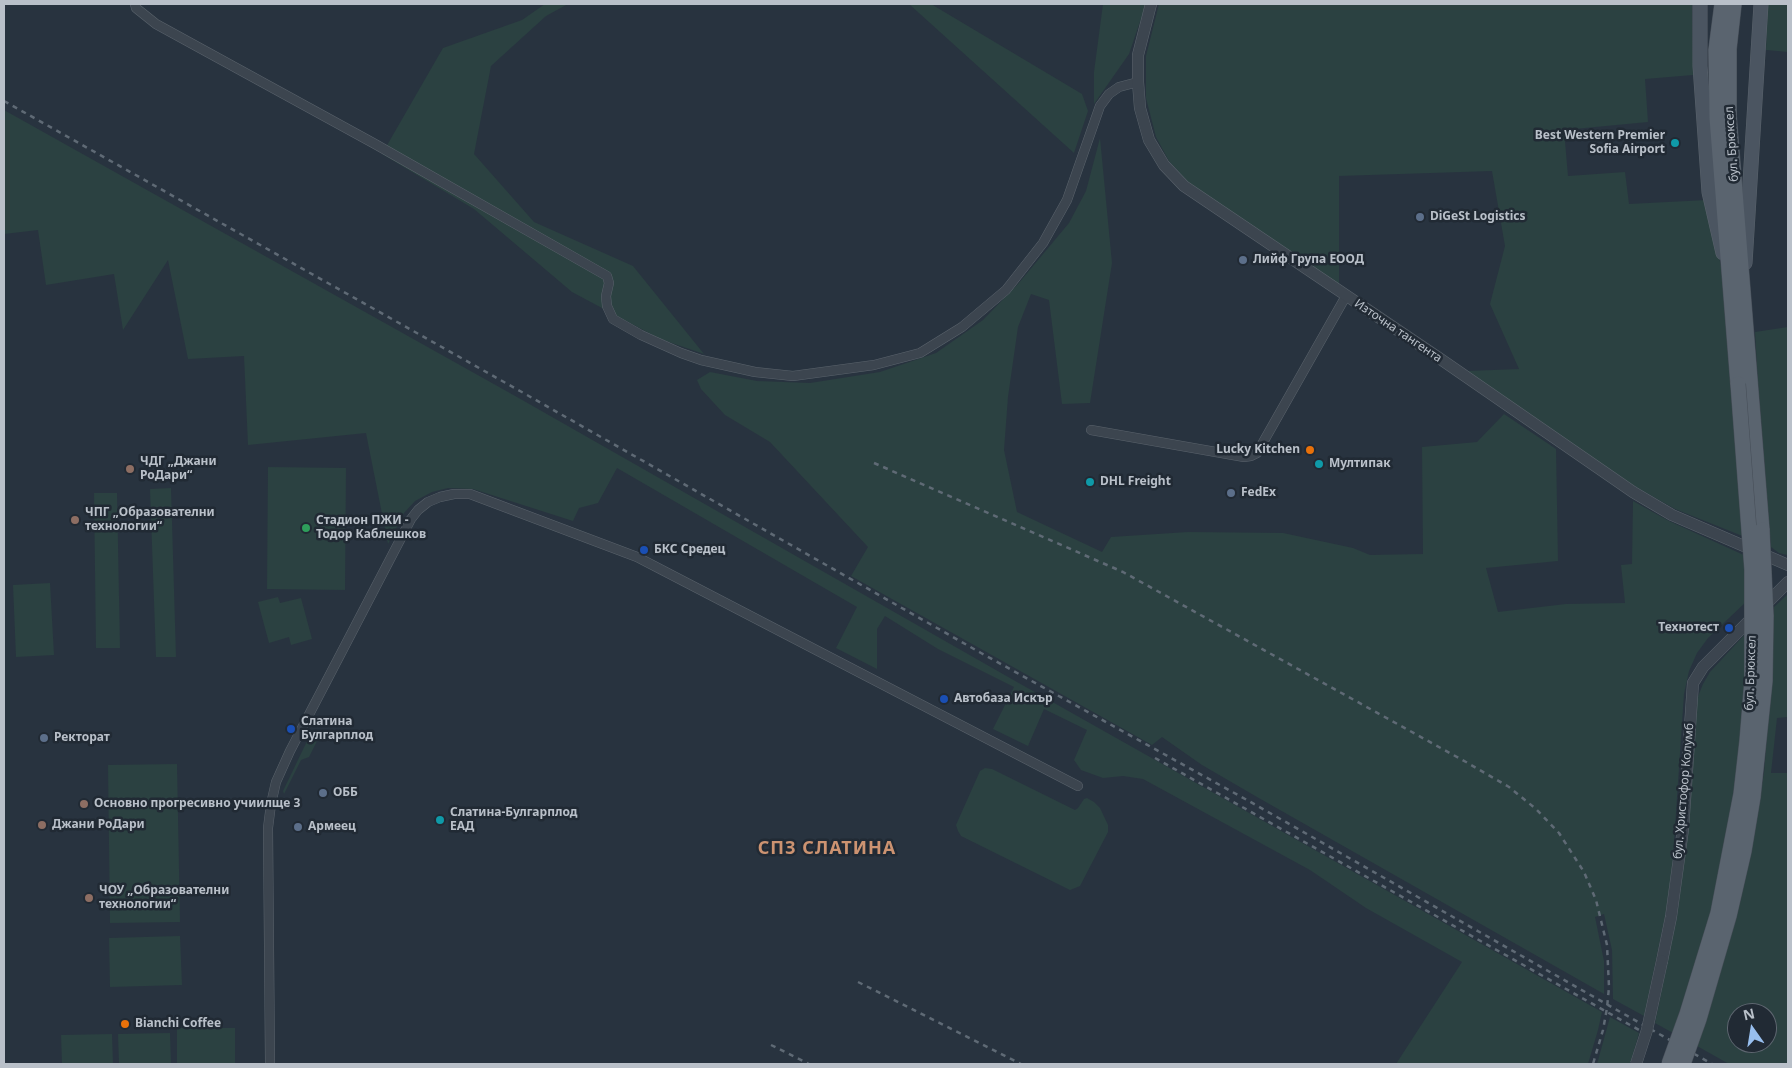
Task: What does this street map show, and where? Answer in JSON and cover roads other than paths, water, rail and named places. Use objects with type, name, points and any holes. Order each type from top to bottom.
[{"type":"main road","name":"бул. Брюксел","points":[[1683,1064],[1699,1019],[1729,916],[1744,851],[1759,742],[1765,681],[1765,582],[1744,384],[1728,272],[1708,192],[1700,66],[1700,4]]},
{"type":"main road","name":"бул. Брюксел","points":[[1669,1064],[1687,1014],[1718,913],[1740,803],[1752,680],[1752,570],[1742,284],[1716,50],[1722,4]]},
{"type":"main road","name":"бул. Брюксел","points":[[1728,272],[1723,117],[1734,4]]},
{"type":"main road","name":"бул. Брюксел","points":[[1742,284],[1747,249],[1761,4]]},
{"type":"street","points":[[135,4],[136,8],[156,24],[374,144],[607,276],[609,283],[606,296],[607,306],[613,319],[634,331],[681,353],[701,360],[755,372],[793,376],[874,366],[920,353],[962,327],[1006,290],[1043,243],[1066,200],[1100,106],[1109,94],[1120,87],[1138,82]]},
{"type":"street","name":"Източна тангента","points":[[1152,4],[1138,54],[1140,108],[1149,140],[1164,164],[1184,186],[1633,492],[1672,515],[1788,565]]},
{"type":"street","points":[[1091,430],[1244,457],[1251,456],[1256,452],[1346,296]]},
{"type":"street","points":[[270,1064],[268,828],[276,782],[290,751],[412,519],[418,510],[428,502],[440,497],[454,494],[470,494],[637,557],[1078,786]]},
{"type":"street","name":"бул. Христофор Колумб","points":[[1636,1064],[1646,1030],[1671,917],[1683,829],[1693,683],[1703,667],[1788,582]]},
{"type":"railway","points":[[4,101],[981,653],[1247,800],[1712,1064]]},
{"type":"railway","points":[[874,463],[1123,572],[1466,762],[1509,787],[1536,809],[1559,833],[1584,872],[1596,900],[1607,945],[1609,987],[1607,1008],[1593,1064]]},
{"type":"railway","points":[[1155,758],[1639,1030]]},
{"type":"railway","points":[[858,982],[1021,1064]]},
{"type":"railway","points":[[771,1045],[809,1064]]},
{"type":"place","name":"Best Western Premier Sofia Airport","points":[[1675,143]]},
{"type":"place","name":"DiGeSt Logistics","points":[[1420,217]]},
{"type":"place","name":"Лийф Група ЕООД","points":[[1243,260]]},
{"type":"place","name":"Lucky Kitchen","points":[[1310,450]]},
{"type":"place","name":"Мултипак","points":[[1319,464]]},
{"type":"place","name":"ЧДГ „Джани РоДари“","points":[[130,469]]},
{"type":"place","name":"DHL Freight","points":[[1090,482]]},
{"type":"place","name":"FedEx","points":[[1231,493]]},
{"type":"place","name":"ЧПГ „Образователни технологии“","points":[[75,520]]},
{"type":"place","name":"Стадион ПЖИ - Тодор Каблешков","points":[[306,528]]},
{"type":"place","name":"БКС Средец","points":[[644,550]]},
{"type":"place","name":"Технотест","points":[[1729,628]]},
{"type":"place","name":"Автобаза Искър","points":[[944,699]]},
{"type":"place","name":"Слатина Булгарплод","points":[[291,729]]},
{"type":"place","name":"Ректорат","points":[[44,738]]},
{"type":"place","name":"ОББ","points":[[323,793]]},
{"type":"place","name":"Основно прогресивно учиилще 3","points":[[84,804]]},
{"type":"place","name":"Слатина-Булгарплод ЕАД","points":[[440,820]]},
{"type":"place","name":"Джани РоДари","points":[[42,825]]},
{"type":"place","name":"Армеец","points":[[298,827]]},
{"type":"place","name":"ЧОУ „Образователни технологии“","points":[[89,898]]},
{"type":"place","name":"Bianchi Coffee","points":[[125,1024]]},
{"type":"district","name":"СПЗ СЛАТИНА","points":[[827,849]]}]
